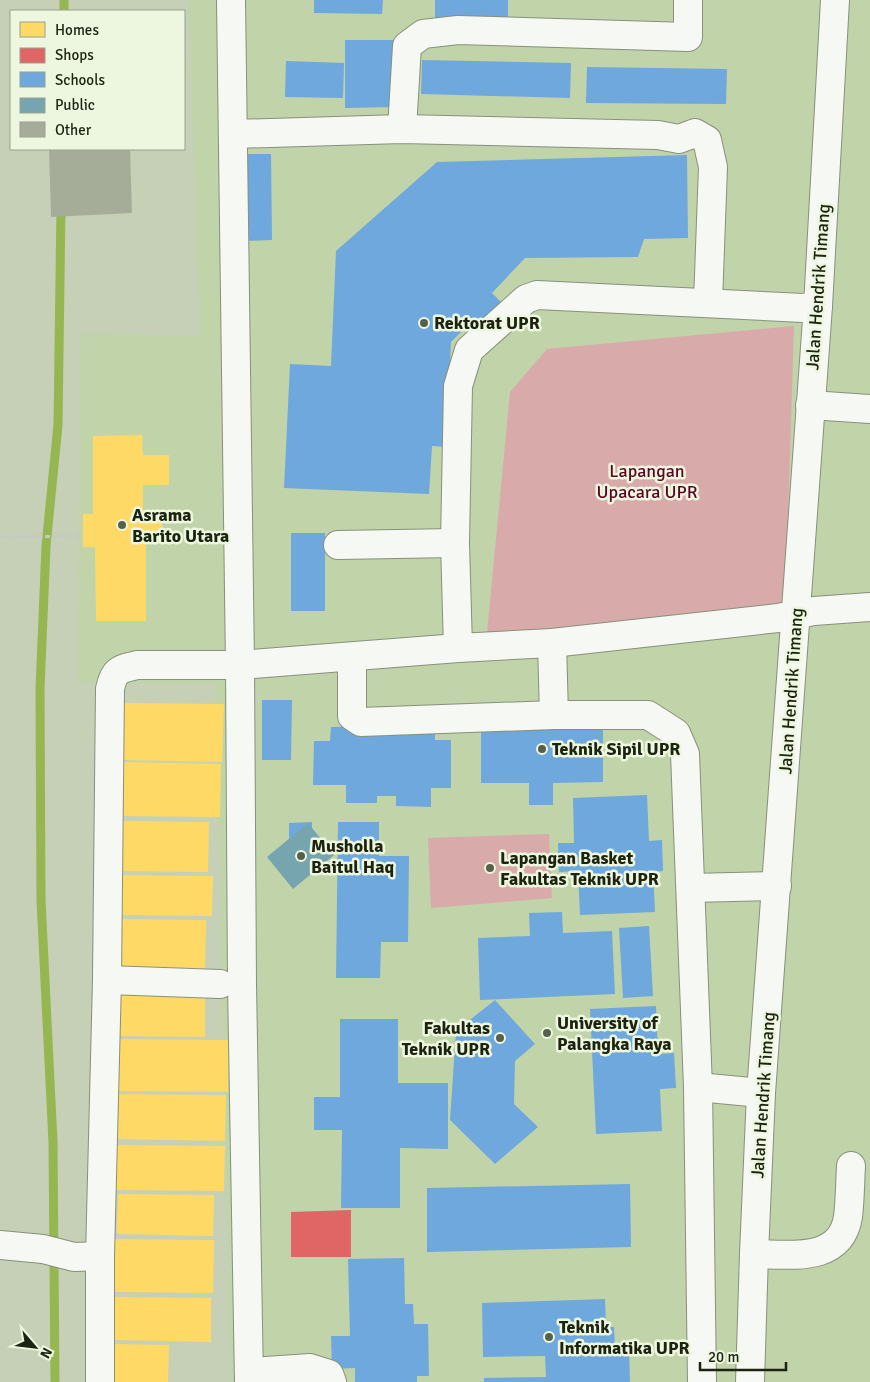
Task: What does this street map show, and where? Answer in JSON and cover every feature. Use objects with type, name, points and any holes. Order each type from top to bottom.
[{"type":"street","points":[[231,0],[240,666],[242,985],[249,1377],[310,1368],[329,1374],[332,1382]]},
{"type":"street","points":[[402,129],[407,46],[423,34],[458,30],[688,37],[688,0]]},
{"type":"street","name":"Jalan Hendrik Timang","points":[[750,1382],[761,1093],[818,306],[835,0]]},
{"type":"street","points":[[234,134],[402,129],[658,135],[680,140],[696,133],[707,140],[713,167],[708,302]]},
{"type":"street","points":[[458,648],[455,542],[458,386],[469,350],[526,299],[537,295],[804,308],[818,306]]},
{"type":"street","points":[[810,405],[870,409]]},
{"type":"street","points":[[338,546],[455,542]]},
{"type":"street","points":[[100,1382],[87,1256],[107,980],[110,689],[112,678],[121,668],[137,665],[240,666],[458,648],[552,643],[796,616],[814,611],[870,606]]},
{"type":"street","points":[[552,643],[554,715]]},
{"type":"street","points":[[352,658],[352,716],[361,722],[554,715],[648,715],[676,732],[685,754],[691,888],[698,1088],[702,1382]]},
{"type":"street","points":[[691,888],[777,886]]},
{"type":"street","points":[[107,980],[220,984]]},
{"type":"street","points":[[698,1088],[761,1093]]},
{"type":"street","points":[[754,1254],[812,1253],[826,1250],[834,1243],[840,1236],[848,1218],[851,1166]]},
{"type":"street","points":[[0,1246],[43,1249],[87,1256]]},
{"type":"path","points":[[0,537],[83,536]]},
{"type":"shaded area","name":"University of Palangka Raya","points":[[189,0],[870,0],[870,1382],[231,1382],[215,684],[78,682],[80,333],[200,336]]},
{"type":"green space","name":"Lapangan Upacara UPR","points":[[794,326],[785,613],[487,633],[510,392],[547,349]]},
{"type":"green space","name":"Lapangan Basket Fakultas Teknik UPR","points":[[549,834],[552,898],[431,908],[428,838]]},
{"type":"building: Homes","name":"Asrama Barito Utara","points":[[142,435],[143,455],[169,455],[169,485],[143,485],[143,512],[162,511],[162,541],[146,542],[146,621],[96,621],[95,547],[83,547],[83,514],[93,514],[93,436]]},
{"type":"building: Homes","points":[[124,703],[224,704],[222,762],[123,760]]},
{"type":"building: Homes","points":[[121,762],[221,764],[220,817],[120,816]]},
{"type":"building: Homes","points":[[118,821],[209,822],[208,872],[117,871]]},
{"type":"building: Homes","points":[[119,875],[213,876],[212,916],[118,915]]},
{"type":"building: Homes","points":[[119,919],[206,920],[205,970],[118,969]]},
{"type":"building: Homes","points":[[113,990],[205,992],[205,1037],[112,1036]]},
{"type":"building: Homes","points":[[114,1039],[229,1040],[228,1092],[113,1091]]},
{"type":"building: Homes","points":[[117,1094],[226,1095],[225,1141],[116,1139]]},
{"type":"building: Homes","points":[[117,1145],[225,1146],[224,1191],[116,1190]]},
{"type":"building: Homes","points":[[118,1194],[214,1195],[213,1236],[117,1234]]},
{"type":"building: Homes","points":[[113,1239],[214,1240],[213,1293],[112,1292]]},
{"type":"building: Homes","points":[[113,1297],[211,1298],[211,1342],[112,1340]]},
{"type":"building: Homes","points":[[112,1344],[169,1345],[168,1382],[111,1382]]},
{"type":"building: Shops","points":[[351,1210],[351,1257],[291,1257],[291,1212]]},
{"type":"building: Schools","points":[[314,0],[383,0],[382,14],[314,13]]},
{"type":"building: Schools","points":[[435,0],[508,0],[508,24],[435,22]]},
{"type":"building: Schools","points":[[345,40],[395,40],[396,107],[345,108]]},
{"type":"building: Schools","points":[[422,60],[571,63],[570,98],[421,94]]},
{"type":"building: Schools","points":[[286,61],[344,63],[343,98],[285,97]]},
{"type":"building: Schools","points":[[587,67],[727,69],[726,104],[586,103]]},
{"type":"building: Schools","points":[[243,154],[271,154],[272,240],[244,241]]},
{"type":"building: Schools","name":"Rektorat UPR","points":[[687,155],[688,238],[644,239],[638,257],[525,258],[492,293],[519,320],[489,350],[466,327],[451,342],[446,447],[432,446],[429,494],[284,488],[290,364],[331,366],[336,251],[437,162]]},
{"type":"building: Schools","points":[[291,533],[325,533],[325,611],[291,611]]},
{"type":"building: Schools","points":[[262,700],[292,700],[291,760],[262,760]]},
{"type":"building: Schools","name":"Teknik Sipil UPR","points":[[603,713],[603,782],[553,783],[553,805],[529,805],[529,783],[481,783],[481,716]]},
{"type":"building: Schools","points":[[435,725],[435,740],[451,740],[451,788],[431,788],[431,807],[396,806],[396,796],[377,796],[377,803],[346,803],[346,785],[313,785],[314,741],[330,741],[331,727]]},
{"type":"building: Schools","points":[[647,795],[649,841],[662,840],[663,871],[653,872],[655,912],[580,915],[578,871],[559,872],[558,843],[574,843],[573,798]]},
{"type":"building: Schools","points":[[312,822],[312,844],[289,844],[289,823]]},
{"type":"building: Schools","points":[[338,822],[379,822],[379,856],[409,856],[408,942],[381,942],[380,978],[336,978]]},
{"type":"building: Schools","points":[[562,912],[563,933],[612,931],[615,994],[480,1000],[478,938],[530,936],[529,913]]},
{"type":"building: Schools","points":[[649,926],[653,996],[623,998],[619,928]]},
{"type":"building: Schools","points":[[495,1000],[535,1044],[515,1061],[514,1104],[538,1127],[495,1164],[450,1120],[456,1031]]},
{"type":"building: Schools","points":[[656,1006],[658,1054],[674,1053],[676,1088],[660,1089],[662,1131],[596,1134],[590,1009]]},
{"type":"building: Schools","points":[[340,1019],[398,1019],[398,1083],[448,1083],[448,1149],[400,1148],[400,1208],[341,1208],[342,1130],[314,1130],[314,1097],[340,1097]]},
{"type":"building: Schools","points":[[630,1184],[631,1247],[427,1252],[427,1188]]},
{"type":"building: Schools","points":[[404,1258],[405,1304],[413,1304],[414,1324],[428,1324],[429,1376],[417,1376],[417,1382],[355,1382],[355,1368],[332,1369],[331,1336],[350,1336],[348,1259]]},
{"type":"building: Schools","name":"Teknik Informatika UPR","points":[[605,1299],[606,1327],[614,1327],[615,1348],[629,1348],[630,1382],[484,1382],[484,1378],[546,1377],[545,1356],[483,1357],[482,1303]]},
{"type":"building: Public","name":"Musholla Baitul Haq","points":[[308,823],[334,855],[293,889],[267,857]]},
{"type":"building: Other","points":[[49,150],[130,150],[132,213],[51,217]]},
{"type":"waterway","points":[[64,0],[64,10]]},
{"type":"waterway","points":[[55,1382],[53,1142],[41,900],[40,689],[46,546],[58,425],[61,206]]},
{"type":"place","name":"Rektorat UPR","points":[[424,323]]},
{"type":"place","name":"Asrama Barito Utara","points":[[122,525]]},
{"type":"place","name":"Teknik Sipil UPR","points":[[542,749]]},
{"type":"place","name":"Musholla Baitul Haq","points":[[301,856]]},
{"type":"place","name":"Lapangan Basket Fakultas Teknik UPR","points":[[490,868]]},
{"type":"place","name":"University of Palangka Raya","points":[[547,1033]]},
{"type":"place","name":"Fakultas Teknik UPR","points":[[500,1038]]},
{"type":"place","name":"Teknik Informatika UPR","points":[[549,1337]]}]
